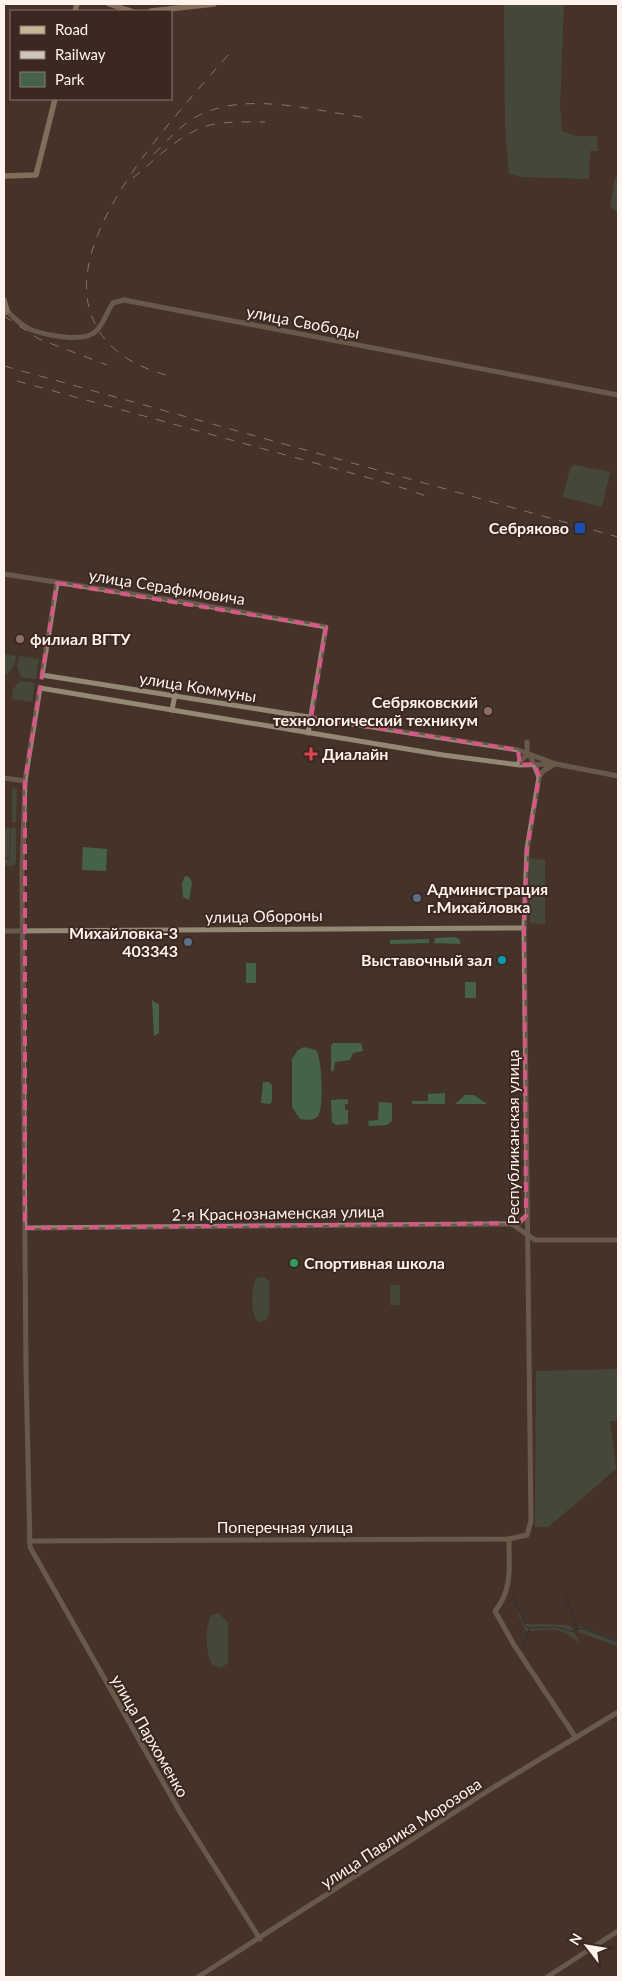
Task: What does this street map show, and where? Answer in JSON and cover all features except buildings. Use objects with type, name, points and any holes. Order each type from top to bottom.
[{"type":"main road","points":[[109,4],[128,10]]},
{"type":"main road","points":[[160,10],[214,4]]},
{"type":"main road","points":[[4,176],[36,175],[54,100]]},
{"type":"main road","points":[[4,300],[6,312]]},
{"type":"street","name":"улица Свободы","points":[[6,312],[31,330],[74,338],[86,338],[100,327],[113,303],[124,300],[618,395]]},
{"type":"street","name":"улица Серафимовича","points":[[4,574],[326,627],[311,718]]},
{"type":"street","name":"улица Коммуны","points":[[57,583],[42,675],[518,750],[556,764],[618,776]]},
{"type":"street","name":"улица Коммуны","points":[[25,781],[40,688],[308,733],[516,765],[556,764]]},
{"type":"street","points":[[172,710],[175,695]]},
{"type":"street","points":[[308,733],[311,718]]},
{"type":"street","points":[[527,742],[529,754],[516,765],[521,758],[518,750],[527,742]]},
{"type":"street","name":"Республиканская улица","points":[[529,754],[535,764],[539,777],[527,849],[524,928],[526,1249],[531,1521]]},
{"type":"street","points":[[539,777],[543,771],[556,764]]},
{"type":"street","points":[[4,778],[25,781],[25,1228],[29,1540]]},
{"type":"street","name":"улица Обороны","points":[[4,931],[524,928]]},
{"type":"street","points":[[512,1224],[519,1223],[526,1216]]},
{"type":"street","points":[[512,1224],[526,1236],[535,1240],[618,1240]]},
{"type":"street","name":"2-я Краснознаменская улица","points":[[25,1228],[512,1224]]},
{"type":"street","points":[[526,1249],[535,1240]]},
{"type":"street","name":"Поперечная улица","points":[[29,1540],[509,1539],[527,1535],[531,1521]]},
{"type":"street","points":[[509,1539],[508,1587],[506,1596],[495,1611],[514,1645],[576,1738]]},
{"type":"street","name":"улица Пархоменко","points":[[29,1540],[30,1548],[47,1579],[180,1812],[260,1939]]},
{"type":"street","name":"улица Павлика Морозова","points":[[198,1977],[260,1939],[494,1787],[618,1712]]},
{"type":"street","points":[[547,1977],[618,1931]]},
{"type":"highlighted area","points":[[57,583],[326,627],[311,718],[518,750],[520,765],[535,764],[539,777],[527,849],[524,928],[526,1216],[519,1223],[25,1228],[25,781]]},
{"type":"green space","points":[[504,4],[564,4],[560,105],[562,131],[575,136],[597,136],[598,151],[590,151],[589,179],[522,177],[509,174],[505,126]]},
{"type":"green space","points":[[618,177],[618,213],[610,207],[615,178]]},
{"type":"green space","points":[[574,465],[610,472],[602,507],[563,497],[570,468]]},
{"type":"green space","points":[[4,654],[16,656],[14,666],[7,675],[4,674]]},
{"type":"green space","points":[[19,656],[39,659],[36,679],[21,677],[17,667]]},
{"type":"green space","points":[[20,681],[35,683],[32,702],[12,699],[13,689]]},
{"type":"green space","points":[[12,788],[17,789],[16,823],[12,822]]},
{"type":"green space","points":[[4,828],[10,828],[9,856],[6,858],[4,858]]},
{"type":"green space","points":[[11,828],[16,828],[16,864],[12,866],[4,865],[4,859],[8,859],[10,856]]},
{"type":"green space","points":[[83,847],[107,849],[106,871],[82,870]]},
{"type":"green space","points":[[529,858],[545,860],[545,924],[530,923]]},
{"type":"green space","points":[[185,876],[189,877],[192,882],[189,900],[183,897],[182,883]]},
{"type":"green space","points":[[455,937],[460,940],[460,944],[434,943],[435,938]]},
{"type":"green space","points":[[429,939],[429,943],[390,944],[390,940]]},
{"type":"green space","points":[[246,963],[256,963],[256,983],[246,983]]},
{"type":"green space","points":[[465,982],[476,982],[476,998],[465,998]]},
{"type":"green space","points":[[152,1000],[159,1005],[159,1033],[154,1036]]},
{"type":"green space","points":[[333,1043],[361,1043],[363,1051],[353,1053],[350,1060],[335,1062],[334,1070],[331,1072],[331,1046]]},
{"type":"green space","points":[[304,1047],[316,1050],[321,1072],[322,1094],[320,1111],[316,1118],[310,1120],[300,1119],[292,1107],[292,1059],[298,1050]]},
{"type":"green space","points":[[263,1082],[269,1082],[272,1085],[272,1101],[270,1104],[261,1103]]},
{"type":"green space","points":[[445,1093],[445,1104],[413,1104],[411,1101],[428,1101],[428,1094]]},
{"type":"green space","points":[[465,1095],[474,1095],[487,1104],[455,1104]]},
{"type":"green space","points":[[348,1099],[348,1104],[345,1104],[345,1110],[348,1110],[348,1124],[336,1125],[332,1122],[331,1100]]},
{"type":"green space","points":[[379,1102],[392,1103],[392,1121],[387,1125],[369,1126],[368,1121],[378,1120]]},
{"type":"green space","points":[[265,1277],[270,1282],[269,1314],[268,1318],[261,1322],[255,1317],[253,1293],[257,1278]]},
{"type":"green space","points":[[390,1285],[400,1285],[400,1305],[390,1305]]},
{"type":"green space","points":[[618,1369],[618,1421],[610,1421],[616,1469],[548,1527],[535,1527],[536,1371]]},
{"type":"green space","points":[[518,1607],[525,1624],[571,1626],[580,1643],[560,1631],[526,1631],[519,1617]]},
{"type":"green space","points":[[218,1613],[228,1622],[228,1663],[221,1668],[213,1665],[210,1661],[207,1641],[209,1621],[211,1616]]},
{"type":"green space","points":[[579,1626],[618,1641],[618,1646],[578,1632]]},
{"type":"waterway","points":[[564,1592],[577,1629]]},
{"type":"waterway","points":[[513,1594],[524,1624],[528,1628],[556,1627],[574,1632]]},
{"type":"waterway","points":[[577,1630],[581,1628],[618,1642]]},
{"type":"waterway","points":[[523,1650],[529,1629]]},
{"type":"railway","points":[[166,375],[143,367],[122,355],[105,339],[98,329],[92,317],[87,284],[93,248],[109,211],[131,174],[185,104],[233,49]]},
{"type":"railway","points":[[154,154],[178,130],[194,118],[213,110],[233,105],[276,104],[362,117]]},
{"type":"railway","points":[[133,178],[178,140],[199,129],[224,123],[265,122]]},
{"type":"railway","points":[[4,316],[39,339],[107,365]]},
{"type":"railway","points":[[4,366],[618,537]]},
{"type":"railway","points":[[17,381],[391,484],[429,497]]},
{"type":"place","name":"Себряково","points":[[580,528]]},
{"type":"place","name":"филиал ВГТУ","points":[[20,639]]},
{"type":"place","name":"Себряковский технологический техникум","points":[[488,711]]},
{"type":"place","name":"Диалайн","points":[[311,754]]},
{"type":"place","name":"Администрация г.Михайловка","points":[[417,898]]},
{"type":"place","name":"Михайловка-3 403343","points":[[188,942]]},
{"type":"place","name":"Выставочный зал","points":[[502,960]]},
{"type":"place","name":"Спортивная школа","points":[[294,1263]]}]
